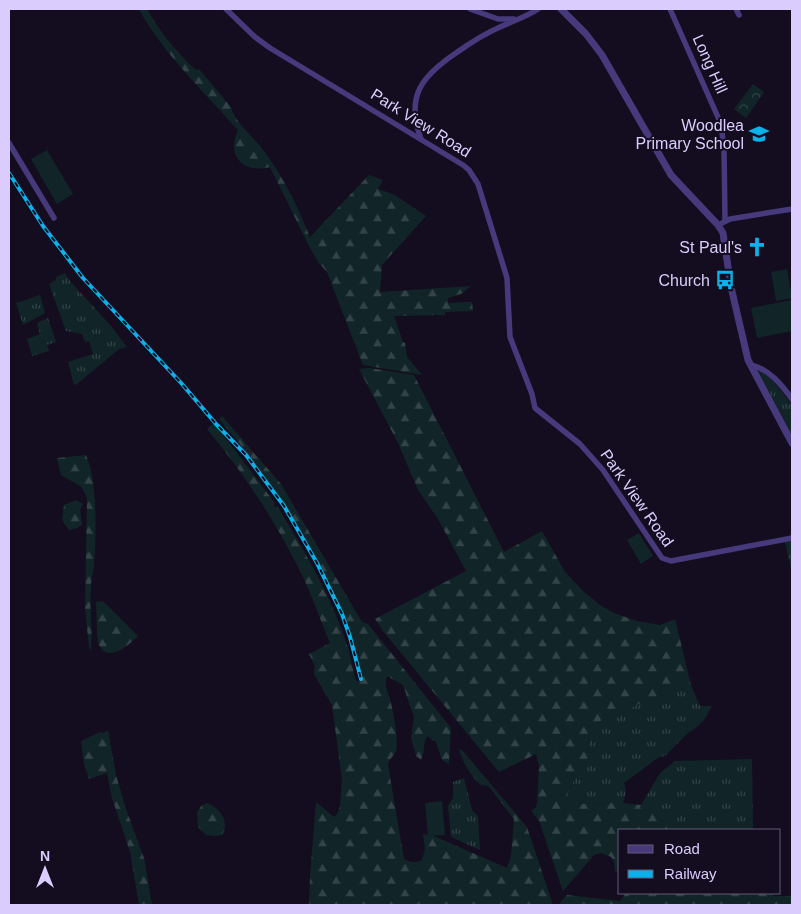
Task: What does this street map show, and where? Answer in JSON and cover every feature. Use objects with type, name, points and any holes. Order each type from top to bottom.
[{"type":"street","name":"Park View Road","points":[[226,9],[255,37],[270,48],[470,170],[478,184],[507,278],[510,337],[532,394],[535,408],[580,444],[604,470],[662,558],[672,561],[792,538]]},
{"type":"street","points":[[470,9],[498,20],[526,17]]},
{"type":"street","points":[[421,139],[415,123],[415,106],[419,90],[436,66],[498,28],[526,17],[538,9]]},
{"type":"street","points":[[561,9],[586,34],[602,55],[671,175],[722,223],[734,304],[750,364],[792,443]]},
{"type":"street","name":"Long Hill","points":[[670,9],[721,124],[724,149],[722,223]]},
{"type":"street","points":[[736,9],[739,15]]},
{"type":"street","points":[[9,143],[54,218]]},
{"type":"street","points":[[722,223],[792,208]]},
{"type":"street","points":[[750,364],[758,366],[770,374],[792,399]]},
{"type":"green space","points":[[139,9],[147,9],[157,26],[175,49],[196,70],[199,69],[231,107],[236,118],[277,170],[295,203],[310,237],[369,175],[383,180],[378,189],[395,195],[426,216],[381,266],[380,292],[471,286],[461,294],[448,298],[448,303],[472,302],[473,311],[445,312],[445,315],[394,316],[405,343],[407,357],[422,375],[363,365],[327,272],[318,262],[310,248],[270,167],[252,168],[239,161],[234,148],[238,130],[159,41]]},
{"type":"green space","points":[[753,84],[764,92],[746,118],[734,109]]},
{"type":"green space","points":[[47,150],[73,194],[57,204],[31,159]]},
{"type":"green space","points":[[787,269],[792,298],[776,301],[771,272]]},
{"type":"green space","points":[[65,273],[127,347],[119,349],[74,385],[68,362],[93,354],[89,341],[85,342],[82,334],[66,331],[49,284],[56,280],[56,277]]},
{"type":"green space","points":[[40,295],[45,313],[23,325],[16,303]]},
{"type":"green space","points":[[792,300],[792,331],[757,338],[751,308]]},
{"type":"green space","points":[[48,318],[56,342],[47,345],[49,351],[32,356],[27,339],[40,334],[37,323]]},
{"type":"green space","points":[[370,368],[414,375],[504,552],[542,531],[565,572],[600,605],[614,613],[637,621],[660,625],[675,619],[691,685],[634,706],[588,727],[589,756],[570,787],[565,804],[623,803],[641,805],[640,808],[653,813],[670,829],[618,829],[618,872],[615,871],[614,862],[611,857],[601,853],[594,855],[563,891],[539,821],[531,811],[536,807],[537,803],[539,765],[536,754],[499,772],[375,619],[466,571],[438,519],[418,490],[398,443],[359,369]]},
{"type":"green space","points":[[758,371],[772,380],[791,404],[792,435]]},
{"type":"green space","points":[[222,416],[281,484],[362,622],[368,624],[451,728],[449,764],[442,760],[436,742],[427,736],[421,760],[416,756],[411,738],[414,717],[403,685],[387,676],[386,685],[393,710],[397,740],[396,751],[388,765],[404,859],[413,862],[422,860],[425,849],[423,834],[434,836],[507,868],[511,856],[514,819],[490,788],[481,785],[474,778],[465,764],[459,749],[462,750],[527,827],[553,905],[309,905],[316,802],[334,817],[340,806],[342,780],[332,705],[314,674],[315,666],[309,654],[330,643],[303,578],[279,532],[245,479],[207,429],[214,423],[275,503],[275,508],[277,506],[297,540],[326,593],[342,630],[356,681],[362,680],[353,644],[325,574],[307,541],[266,478],[219,419]]},
{"type":"green space","points":[[86,455],[93,479],[96,526],[94,567],[91,581],[91,651],[85,608],[87,498],[82,487],[61,475],[57,458]]},
{"type":"green space","points":[[76,500],[83,504],[80,510],[82,525],[69,530],[62,520],[64,505]]},
{"type":"green space","points":[[639,533],[653,556],[641,564],[627,540]]},
{"type":"green space","points":[[792,541],[792,573],[785,542]]},
{"type":"green space","points":[[103,601],[138,636],[125,647],[113,653],[103,650],[98,642],[96,602]]},
{"type":"green space","points":[[691,685],[700,706],[712,706],[704,720],[665,756],[659,757],[624,783],[626,791],[623,803],[565,804],[570,787],[589,756],[588,727],[634,706]]},
{"type":"green space","points":[[108,730],[116,775],[144,858],[152,905],[139,905],[130,852],[112,798],[107,773],[89,779],[84,764],[81,741]]},
{"type":"green space","points":[[752,759],[753,829],[670,829],[653,813],[640,808],[660,773],[675,761]]},
{"type":"green space","points":[[464,778],[472,810],[478,816],[480,850],[451,837],[448,806],[453,798],[453,782]]},
{"type":"green space","points":[[442,801],[445,835],[428,836],[425,803]]},
{"type":"green space","points":[[208,803],[220,812],[222,816],[225,825],[222,835],[206,835],[198,827],[197,812],[202,805]]},
{"type":"green space","points":[[625,894],[773,894],[774,896],[792,896],[792,905],[560,905],[567,895],[620,901]]},
{"type":"railway","points":[[9,173],[43,226],[83,278],[246,455],[284,506],[317,563],[342,614],[361,679]]},
{"type":"place","name":"Woodlea Primary School","points":[[759,134]]},
{"type":"place","name":"St Paul's","points":[[757,247]]},
{"type":"place","name":"Church","points":[[725,280]]}]
